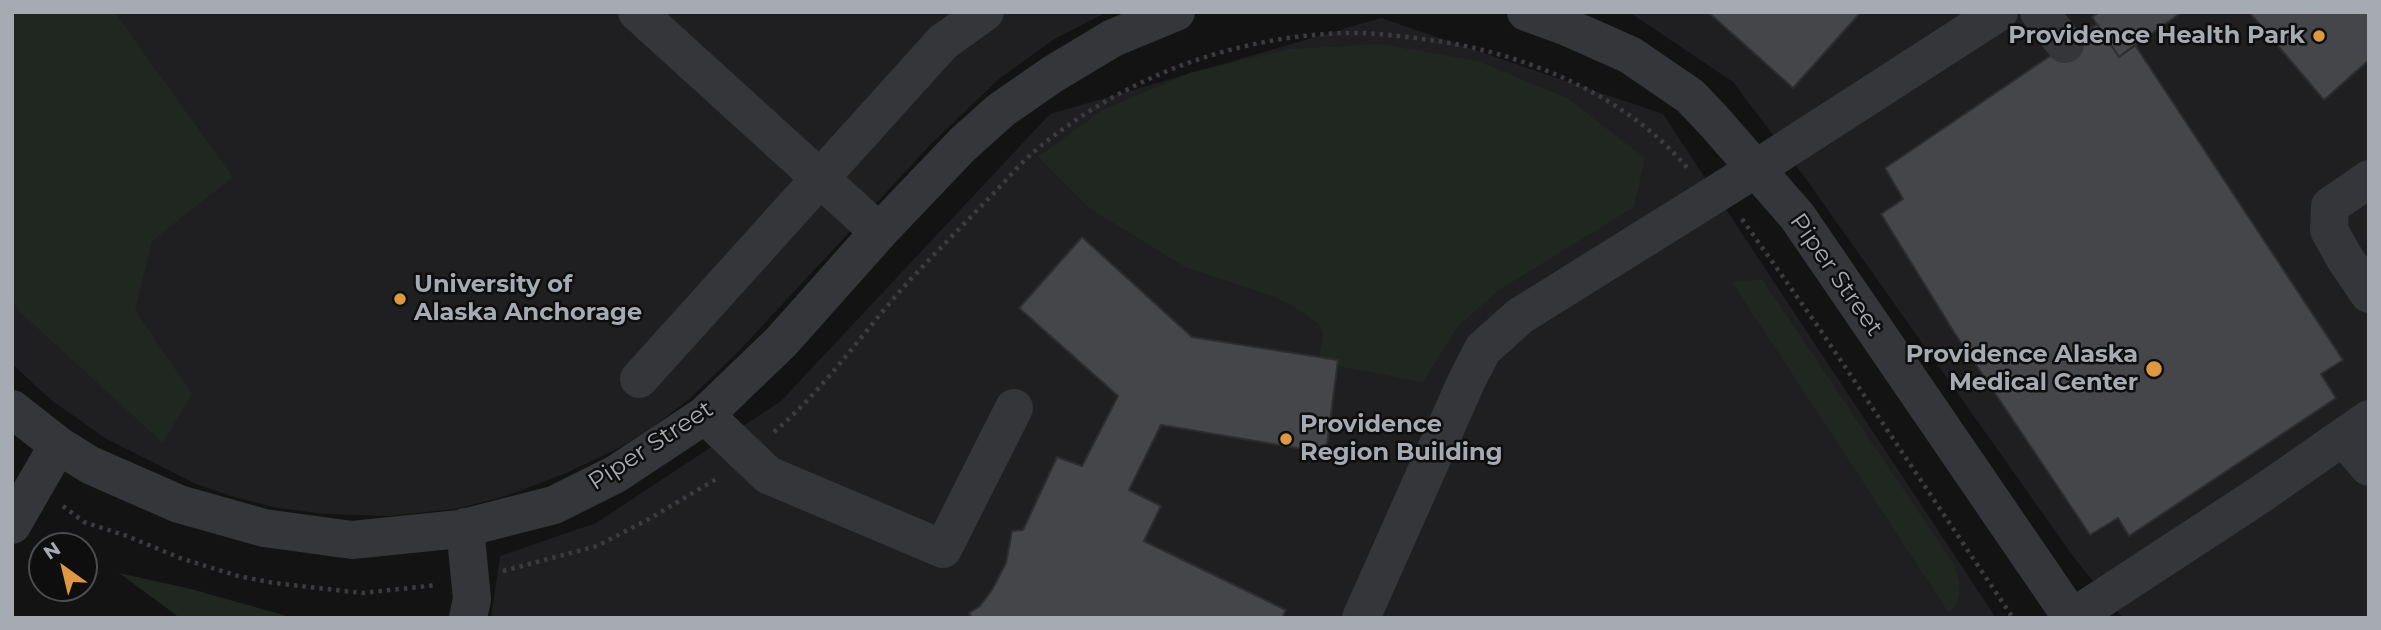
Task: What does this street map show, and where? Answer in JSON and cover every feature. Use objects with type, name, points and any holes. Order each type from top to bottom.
[{"type":"street","points":[[637,12],[879,232]]},
{"type":"street","points":[[639,379],[943,42],[985,12]]},
{"type":"street","name":"Piper Street","points":[[12,410],[90,465],[179,504],[264,528],[352,540],[465,527],[554,505],[617,474],[705,415],[781,342],[879,232],[963,144],[1001,110],[1052,74],[1113,38],[1176,12]]},
{"type":"street","name":"Piper Street","points":[[1526,12],[1570,20],[1630,55],[1690,96],[1797,216],[2072,618]]},
{"type":"street","points":[[1361,618],[1483,349],[1520,316],[1754,170],[1999,12]]},
{"type":"street","points":[[2039,12],[2066,44]]},
{"type":"street","points":[[2369,179],[2330,206],[2329,230],[2369,294]]},
{"type":"street","points":[[705,415],[768,475],[943,549],[1014,408]]},
{"type":"street","points":[[2072,618],[2356,429],[2369,467]]},
{"type":"street","points":[[12,525],[58,445]]},
{"type":"street","points":[[465,527],[469,600]]},
{"type":"path","points":[[34,488],[84,522],[237,576],[362,593],[469,600],[504,570],[597,546],[704,488],[780,427],[810,397],[850,354],[909,281],[1040,146],[1088,111],[1139,82],[1239,47],[1296,37],[1345,33],[1403,36],[1464,45],[1553,73],[1617,108],[1659,140],[1692,174]]},
{"type":"path","points":[[1738,214],[1825,337],[2013,618]]},
{"type":"shaded area","name":"University of Alaska Anchorage","points":[[12,12],[1107,12],[1053,40],[999,79],[932,143],[739,351],[688,400],[650,429],[619,448],[564,474],[503,497],[455,509],[389,516],[324,514],[273,507],[196,484],[105,438],[51,400],[12,364]]},
{"type":"shaded area","points":[[12,12],[115,13],[233,177],[152,241],[135,310],[192,394],[163,443],[20,312],[12,300]]},
{"type":"shaded area","name":"Providence Alaska Medical Center","points":[[1629,12],[2369,12],[2369,618],[2123,618],[2075,559],[1806,179],[1733,82]]},
{"type":"shaded area","points":[[1381,18],[1663,114],[1996,618],[491,618],[500,556],[596,523],[781,401],[1050,114]]},
{"type":"shaded area","points":[[1380,44],[1478,61],[1567,98],[1645,158],[1634,207],[1499,290],[1458,326],[1423,382],[1337,366],[1319,357],[1323,335],[1320,325],[1303,312],[1273,296],[1185,267],[1089,208],[1038,157],[1102,110],[1189,73],[1289,49]]},
{"type":"shaded area","points":[[1762,279],[1954,565],[1960,590],[1957,602],[1949,613],[1732,282]]},
{"type":"shaded area","points":[[119,573],[191,589],[294,618],[180,618]]},
{"type":"building","points":[[1708,12],[1861,12],[1793,88]]},
{"type":"building","points":[[2100,12],[2182,12],[2119,57],[2092,17]]},
{"type":"building","name":"Providence Health Park","points":[[2249,12],[2369,12],[2369,60],[2324,100]]},
{"type":"building","points":[[2097,24],[2119,57],[2135,45],[2343,360],[2321,374],[2336,398],[2129,536],[2118,518],[2090,535],[1954,332],[1881,214],[1903,199],[1885,168]]},
{"type":"building","name":"Providence Region Building","points":[[1082,237],[1192,337],[1338,360],[1326,453],[1161,425],[1129,490],[1161,506],[1144,541],[1286,610],[1282,618],[972,618],[969,613],[980,606],[992,590],[1006,563],[1012,531],[1023,530],[1057,457],[1082,466],[1118,396],[1019,308]]},
{"type":"place","name":"Providence Health Park","points":[[2319,36]]},
{"type":"place","name":"University of Alaska Anchorage","points":[[400,299]]},
{"type":"place","name":"Providence Alaska Medical Center","points":[[2154,369]]},
{"type":"place","name":"Providence Region Building","points":[[1286,439]]}]
